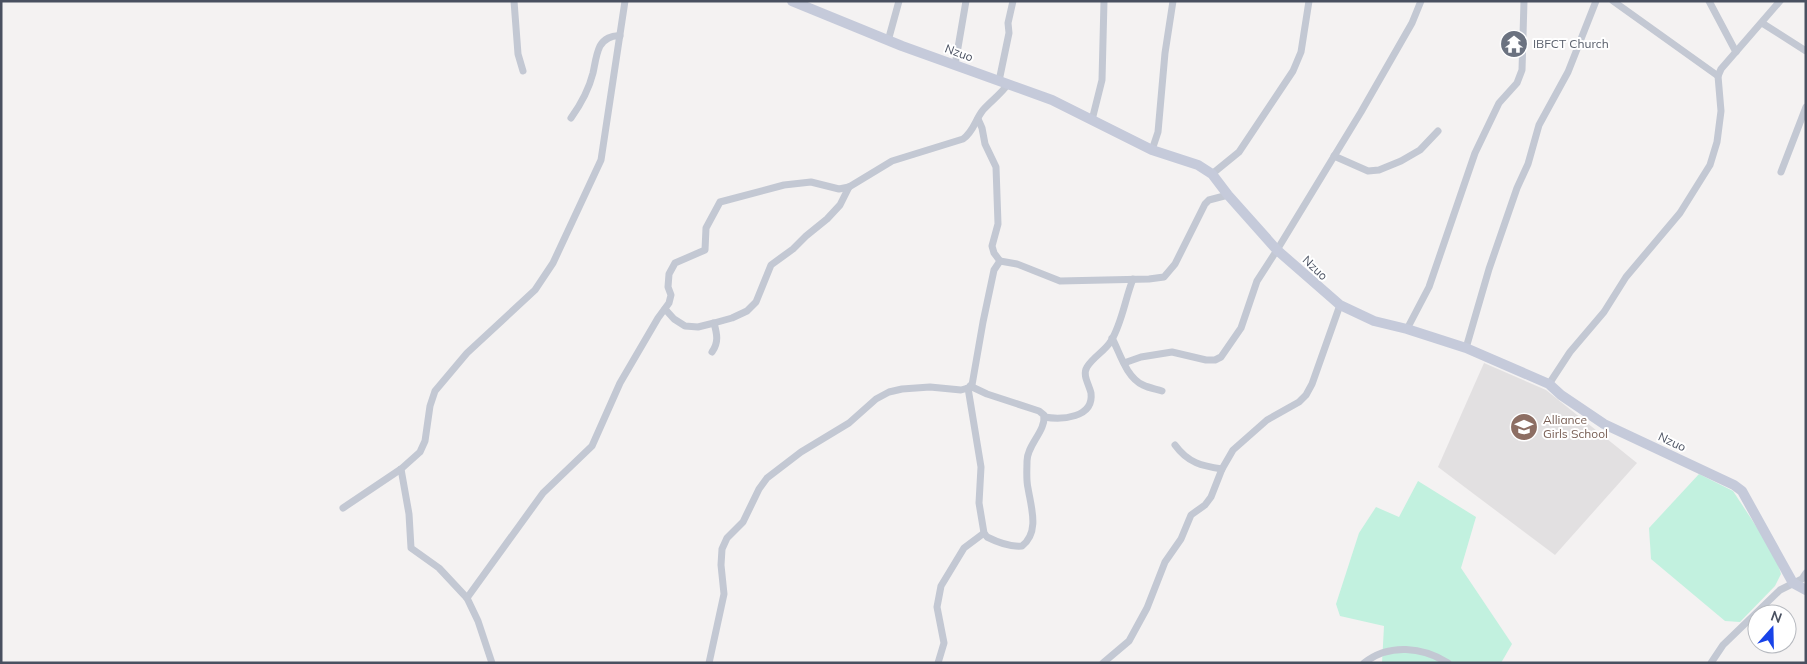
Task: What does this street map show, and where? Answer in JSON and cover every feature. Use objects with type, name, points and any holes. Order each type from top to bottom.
[{"type":"street","points":[[514,1],[518,54],[523,71]]},
{"type":"street","points":[[344,508],[401,469],[420,452],[425,441],[430,406],[435,391],[467,353],[535,290],[553,263],[601,160],[625,1]]},
{"type":"street","name":"Nzuo","points":[[792,1],[888,41],[1052,100],[1152,150],[1198,165],[1212,174],[1277,250],[1340,305],[1374,321],[1407,329],[1466,348],[1549,384],[1561,395],[1604,424],[1734,485],[1742,491],[1793,583]]},
{"type":"street","points":[[888,41],[899,1]]},
{"type":"street","points":[[955,65],[966,1]]},
{"type":"street","points":[[468,598],[543,494],[592,446],[620,383],[670,299],[668,280],[672,267],[679,260],[705,250],[706,228],[720,202],[784,185],[811,182],[839,189],[849,188],[892,161],[963,139],[969,135],[985,108],[1002,92],[1008,23],[1013,1]]},
{"type":"street","points":[[1092,120],[1103,71],[1104,1]]},
{"type":"street","points":[[1152,150],[1158,132],[1164,63],[1173,1]]},
{"type":"street","points":[[1212,174],[1239,152],[1293,71],[1301,52],[1309,1]]},
{"type":"street","points":[[1124,363],[1141,357],[1172,352],[1206,360],[1215,360],[1221,357],[1241,328],[1257,281],[1334,156],[1412,23],[1421,1]]},
{"type":"street","points":[[1407,329],[1429,287],[1475,153],[1499,103],[1517,84],[1522,70],[1524,1]]},
{"type":"street","points":[[1466,348],[1489,269],[1517,188],[1528,164],[1539,125],[1568,72],[1596,1]]},
{"type":"street","points":[[1613,1],[1718,76]]},
{"type":"street","points":[[1708,1],[1736,52]]},
{"type":"street","points":[[1549,384],[1570,352],[1604,312],[1626,277],[1680,213],[1710,165],[1721,111],[1718,76],[1721,69],[1780,1]]},
{"type":"street","points":[[1762,23],[1806,51]]},
{"type":"street","points":[[571,118],[585,94],[600,46],[611,36],[620,36]]},
{"type":"street","points":[[1781,172],[1806,107]]},
{"type":"street","points":[[978,119],[982,128],[984,144],[996,167],[998,224],[992,246],[994,253],[1000,262],[1017,264],[1060,281],[1150,279],[1164,276],[1176,264],[1205,204],[1209,200],[1228,195]]},
{"type":"street","points":[[1334,156],[1368,171],[1379,170],[1401,161],[1420,150],[1438,131]]},
{"type":"street","points":[[665,309],[674,319],[685,326],[714,323],[747,311],[753,306],[771,265],[793,250],[806,236],[827,219],[840,205],[849,188]]},
{"type":"street","points":[[709,663],[724,594],[721,565],[722,549],[727,538],[743,522],[759,489],[767,478],[801,452],[849,423],[876,399],[889,392],[914,388],[961,390],[969,387],[972,384],[994,270],[1000,262]]},
{"type":"street","points":[[1044,417],[1069,418],[1083,412],[1088,407],[1091,398],[1086,369],[1112,338],[1133,279]]},
{"type":"street","points":[[1104,663],[1129,641],[1147,608],[1165,562],[1181,539],[1192,515],[1205,505],[1211,497],[1222,469],[1233,450],[1268,420],[1299,402],[1306,395],[1312,384],[1340,305]]},
{"type":"street","points":[[712,352],[718,338],[714,323]]},
{"type":"street","points":[[1112,338],[1134,379],[1142,385],[1162,391]]},
{"type":"street","points":[[969,387],[993,397],[1040,411],[1044,417],[1044,422],[1028,454],[1027,485],[1032,506],[1033,528],[1030,538],[1019,547],[987,538],[984,533],[979,503],[981,466],[969,387]]},
{"type":"street","points":[[1175,446],[1182,455],[1193,462],[1222,469]]},
{"type":"street","points":[[401,469],[409,514],[411,548],[439,568],[468,598],[492,663]]},
{"type":"street","points":[[938,663],[944,643],[937,607],[940,586],[964,548],[984,533]]},
{"type":"street","points":[[1711,663],[1722,645],[1780,590],[1802,579],[1806,573]]},
{"type":"street","points":[[1793,583],[1806,590]]},
{"type":"street","points":[[1364,663],[1384,652],[1410,650],[1421,651],[1448,663]]},
{"type":"shaded area","name":"Alliance Girls School","points":[[1484,363],[1546,390],[1637,463],[1555,555],[1438,467]]},
{"type":"green space","points":[[1699,474],[1733,491],[1775,555],[1781,574],[1775,586],[1758,604],[1747,604],[1747,615],[1740,622],[1725,621],[1651,559],[1649,528]]},
{"type":"green space","points":[[1418,481],[1476,517],[1461,568],[1512,644],[1501,663],[1382,663],[1384,626],[1340,616],[1336,604],[1359,533],[1376,507],[1399,517]]},
{"type":"place","name":"IBFCT Church","points":[[1514,44]]},
{"type":"place","name":"Alliance Girls School","points":[[1524,427]]}]
